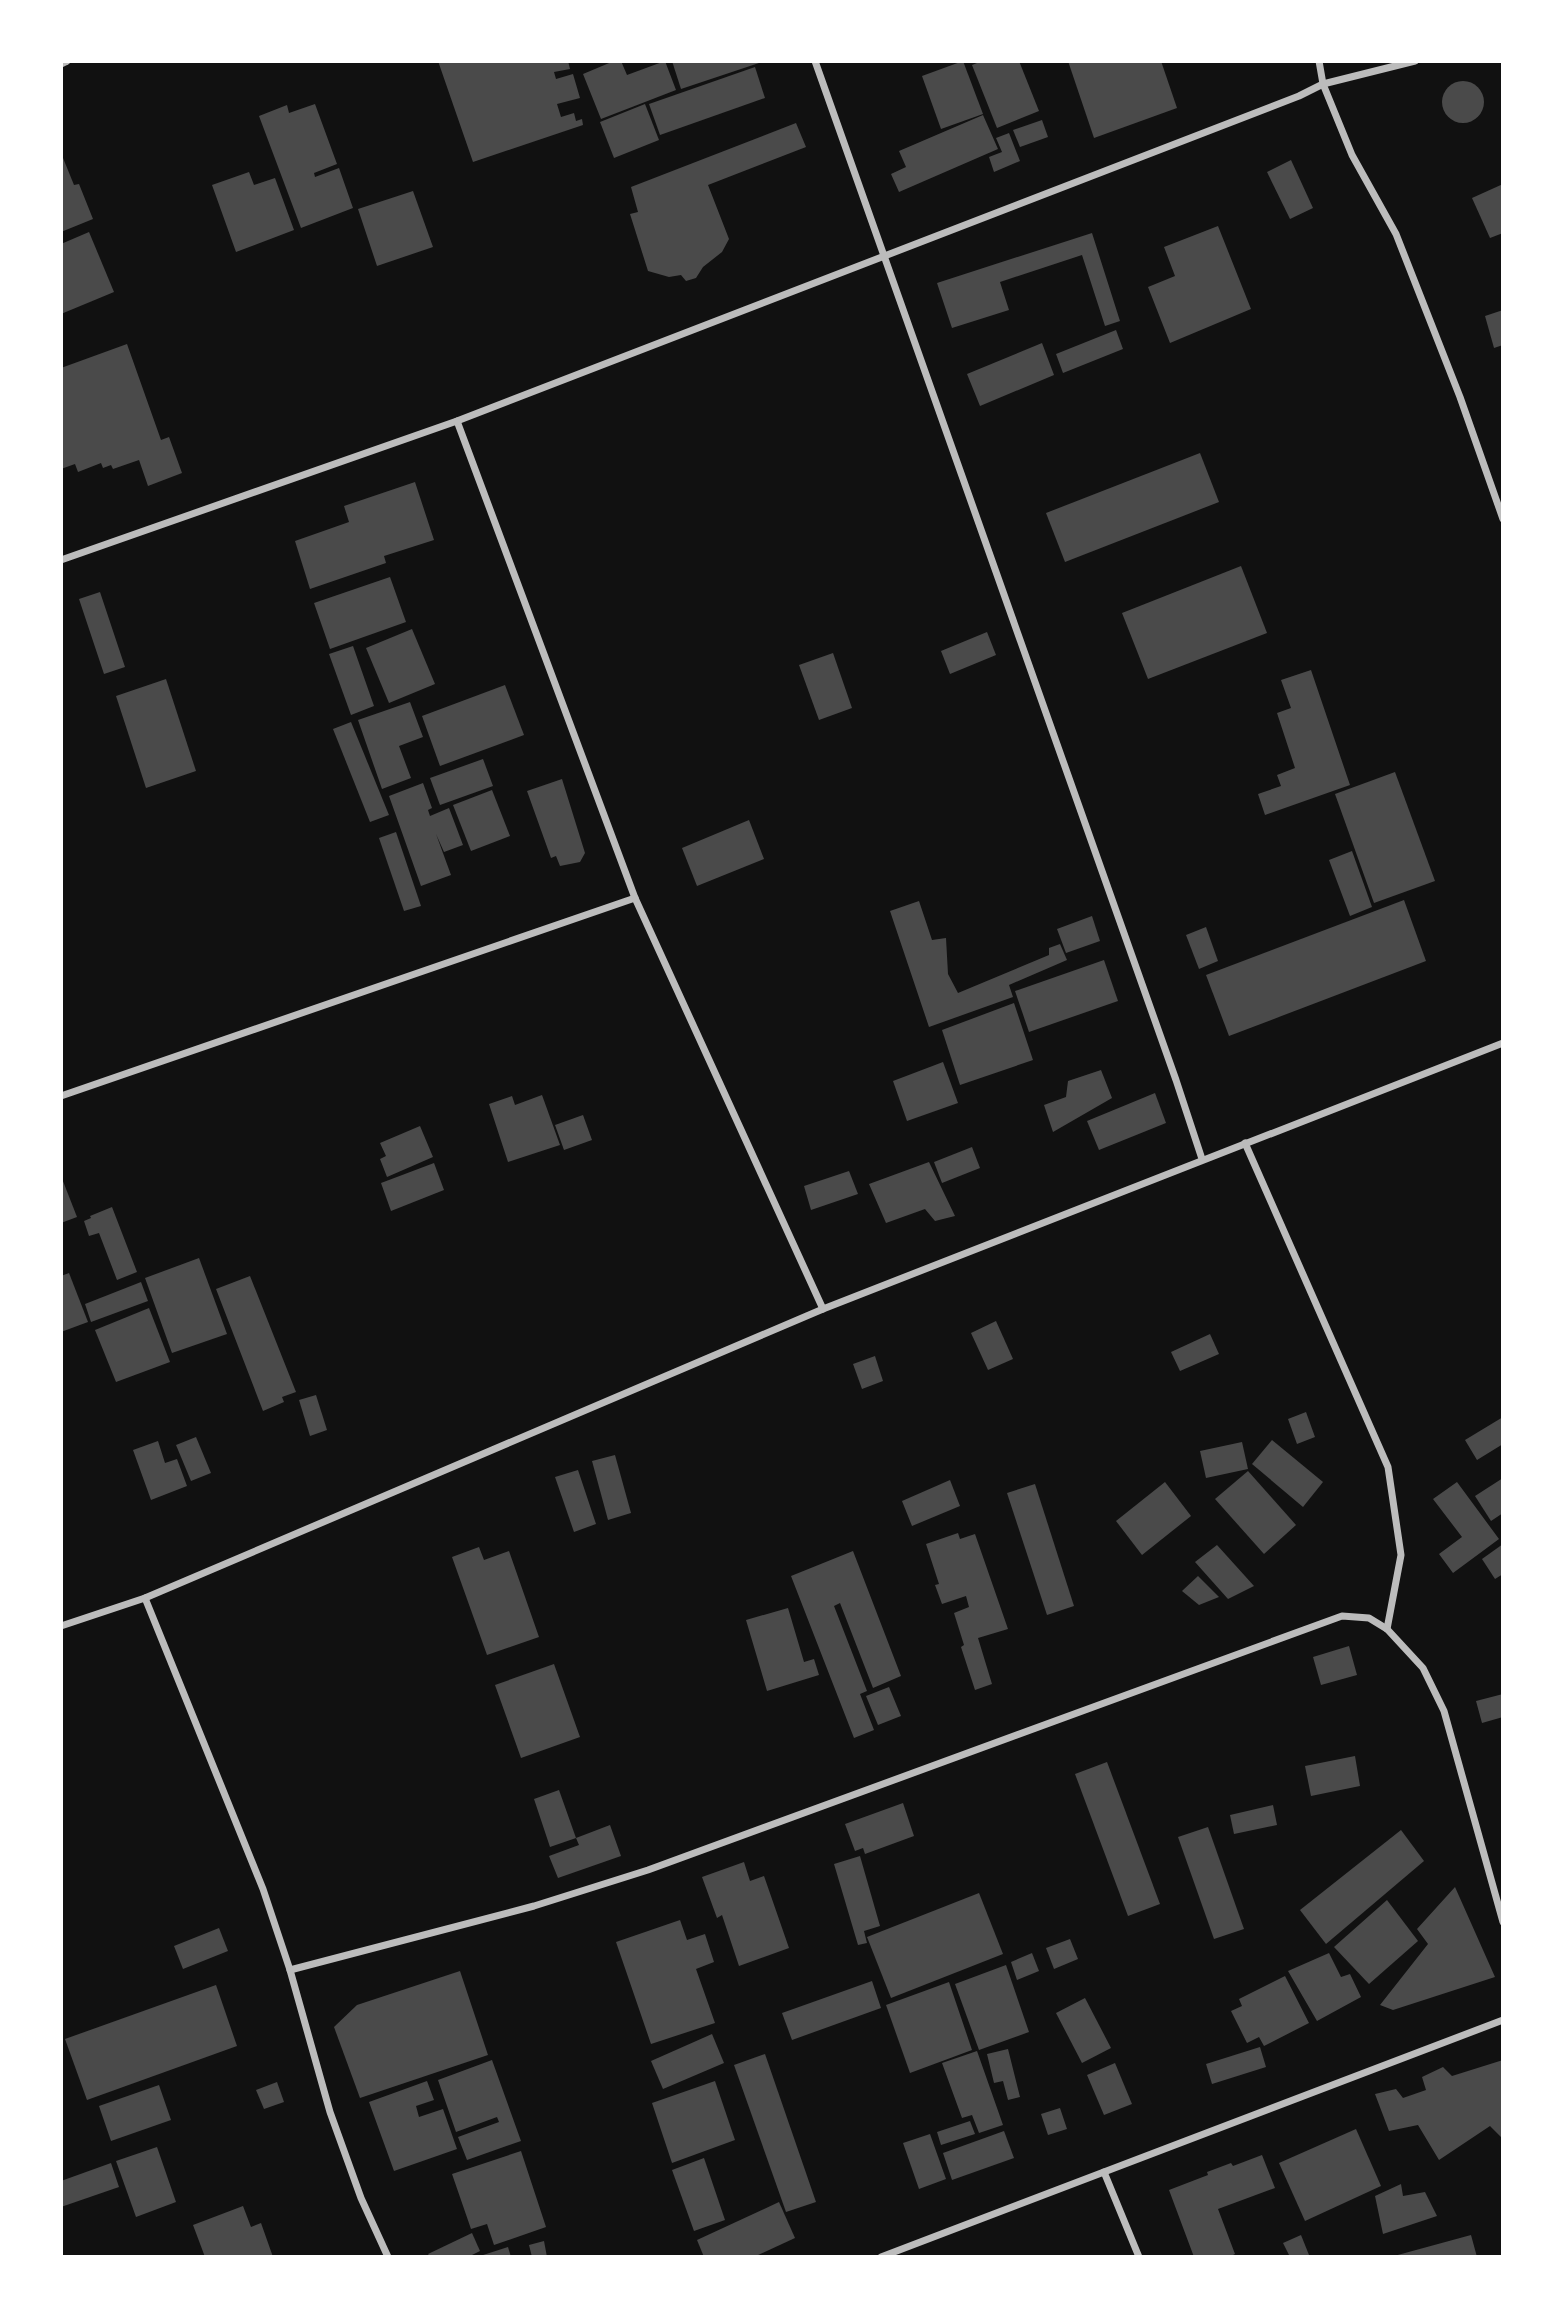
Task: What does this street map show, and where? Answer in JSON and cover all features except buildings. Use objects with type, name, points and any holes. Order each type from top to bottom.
[{"type":"street","points":[[61,64],[68,61]]},
{"type":"street","points":[[815,61],[1202,1159]]},
{"type":"street","points":[[1319,61],[1323,84],[1352,155],[1396,234],[1460,397],[1503,519]]},
{"type":"street","points":[[61,560],[457,421],[1300,96],[1323,84],[1415,61]]},
{"type":"street","points":[[457,421],[635,898],[822,1309]]},
{"type":"street","points":[[61,1096],[635,898]]},
{"type":"street","points":[[61,1626],[145,1598],[822,1309],[1503,1043]]},
{"type":"street","points":[[1245,1143],[1388,1467],[1401,1555],[1387,1629]]},
{"type":"street","points":[[145,1598],[263,1889],[290,1970],[330,2112],[361,2199],[388,2257]]},
{"type":"street","points":[[290,1970],[534,1906],[648,1870],[1342,1616],[1369,1618],[1387,1629],[1423,1668],[1444,1711],[1503,1922]]},
{"type":"street","points":[[881,2257],[1503,2020]]},
{"type":"street","points":[[1104,2172],[1139,2257]]}]
